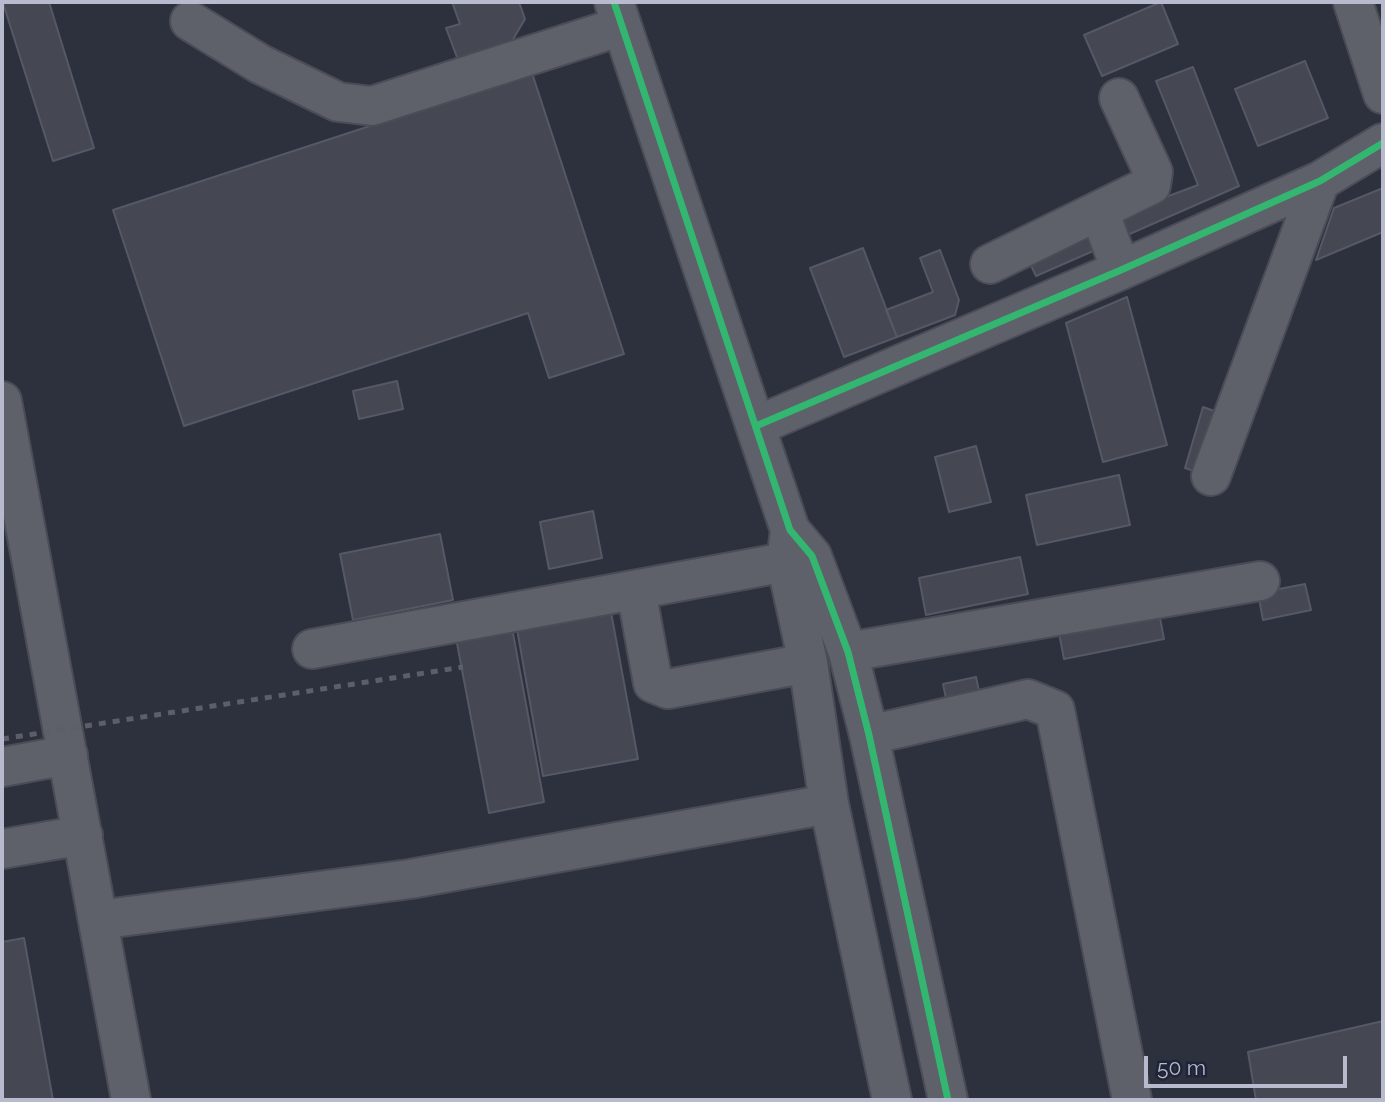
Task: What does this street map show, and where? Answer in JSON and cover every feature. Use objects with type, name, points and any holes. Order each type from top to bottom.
[{"type":"street","points":[[1353,2],[1383,94]]},
{"type":"street","points":[[190,21],[260,64],[338,102],[372,106],[618,14],[755,426],[788,546],[829,804],[892,1100]]},
{"type":"street","points":[[990,264],[1151,185],[1153,172],[1119,98]]},
{"type":"street","points":[[755,426],[1121,270],[1320,181],[1383,143]]},
{"type":"street","points":[[1211,476],[1320,181]]},
{"type":"street","points":[[1099,211],[1121,270]]},
{"type":"street","points":[[2,401],[12,505],[68,755],[131,1100]]},
{"type":"street","points":[[312,649],[636,590],[788,546],[812,556],[848,652],[948,1100]]},
{"type":"street","points":[[848,652],[1260,581]]},
{"type":"street","points":[[636,590],[653,683],[668,689],[808,663]]},
{"type":"street","points":[[818,726],[866,725],[1028,699],[1055,710],[1132,1100]]},
{"type":"street","points":[[2,767],[68,755]]},
{"type":"street","points":[[98,920],[410,878],[829,804]]},
{"type":"street","points":[[2,849],[83,835]]},
{"type":"building","points":[[49,2],[94,148],[53,161],[3,3]]},
{"type":"building","points":[[452,2],[519,2],[525,19],[512,41],[458,60],[446,28],[460,24]]},
{"type":"building","points":[[1161,2],[1178,44],[1102,76],[1084,35]]},
{"type":"building","points":[[1305,61],[1328,118],[1258,146],[1235,89]]},
{"type":"building","points":[[1193,67],[1239,186],[1125,236],[1118,215],[1198,185],[1156,81]]},
{"type":"building","points":[[532,73],[624,354],[549,378],[528,313],[184,426],[113,210]]},
{"type":"building","points":[[1383,188],[1383,232],[1316,260],[1334,208]]},
{"type":"building","points":[[1093,232],[1100,248],[1036,276],[1029,261]]},
{"type":"building","points":[[863,248],[897,337],[844,357],[810,268]]},
{"type":"building","points":[[940,250],[959,300],[955,315],[897,337],[886,310],[933,292],[920,258]]},
{"type":"building","points":[[1127,297],[1167,445],[1103,462],[1066,323]]},
{"type":"building","points":[[397,381],[403,409],[359,419],[353,391]]},
{"type":"building","points":[[1203,407],[1220,413],[1200,473],[1185,468]]},
{"type":"building","points":[[976,446],[991,502],[949,512],[935,457]]},
{"type":"building","points":[[1119,475],[1130,525],[1037,545],[1026,495]]},
{"type":"building","points":[[593,511],[602,558],[549,569],[540,522]]},
{"type":"building","points":[[440,534],[453,600],[353,620],[340,554]]},
{"type":"building","points":[[1020,557],[1028,594],[926,615],[919,578]]},
{"type":"building","points":[[1305,584],[1311,610],[1263,620],[1258,593]]},
{"type":"building","points":[[611,612],[638,759],[543,776],[517,629]]},
{"type":"building","points":[[1159,613],[1164,639],[1064,659],[1059,633]]},
{"type":"building","points":[[512,628],[544,802],[489,813],[456,638]]},
{"type":"building","points":[[976,677],[980,696],[947,703],[943,684]]},
{"type":"building","points":[[24,938],[53,1100],[2,1100],[2,942]]},
{"type":"building","points":[[1383,1021],[1383,1100],[1256,1100],[1248,1052]]},
{"type":"railway","points":[[2,739],[463,667]]},
{"type":"cycle path","points":[[614,2],[790,530],[812,556],[848,652],[869,735],[948,1100]]},
{"type":"cycle path","points":[[756,426],[1121,270],[1320,181],[1383,143]]}]
